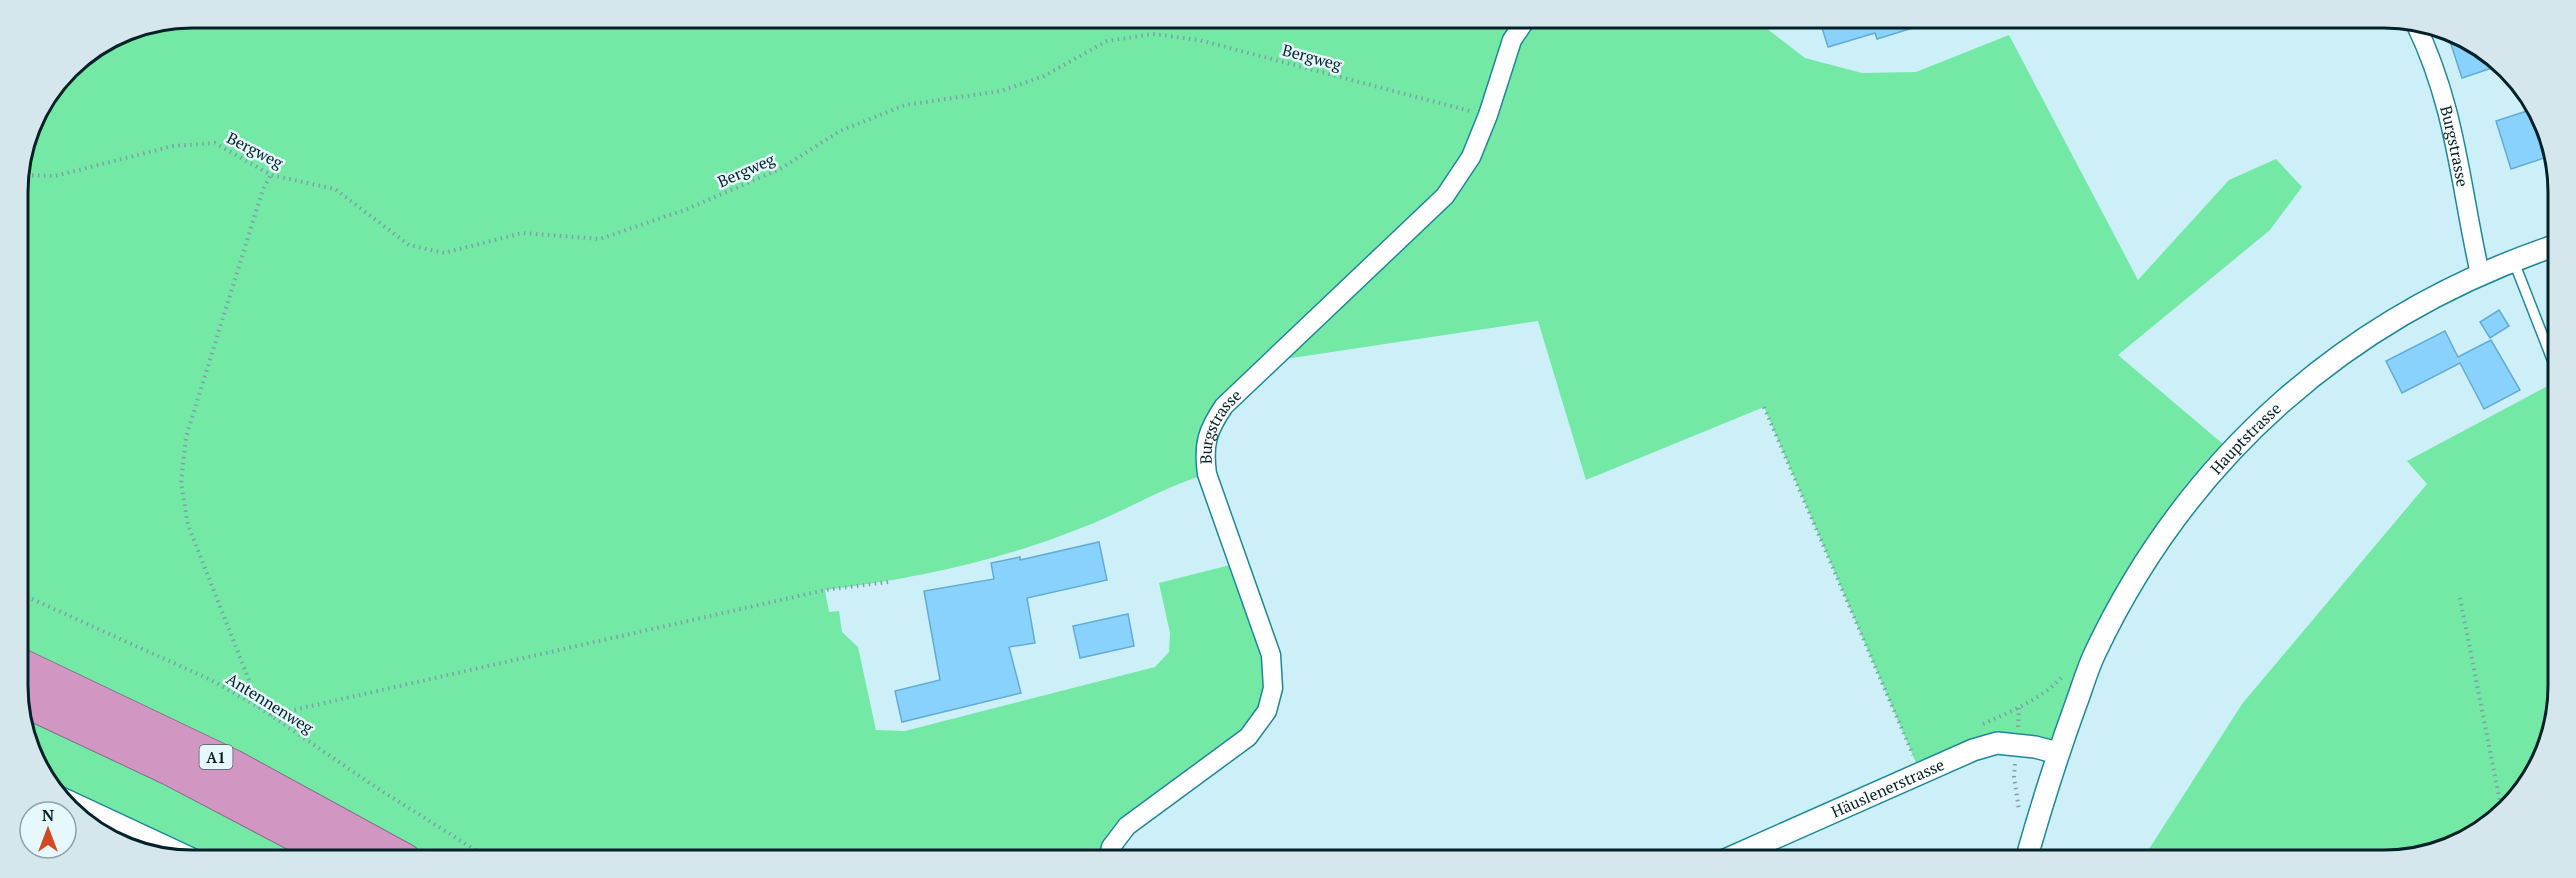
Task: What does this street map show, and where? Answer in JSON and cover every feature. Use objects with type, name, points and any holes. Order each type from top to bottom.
[{"type":"highway","name":"A1","points":[[29,669],[234,766],[387,850]]},
{"type":"highway","name":"A1","points":[[30,703],[170,769],[324,850]]},
{"type":"street","name":"Burgstrasse","points":[[1110,850],[1127,826],[1248,737],[1267,711],[1273,688],[1271,655],[1207,474],[1204,452],[1210,427],[1224,406],[1445,196],[1471,157],[1488,115],[1512,40],[1520,29]]},
{"type":"street","name":"Burgstrasse","points":[[2420,33],[2431,57],[2450,115],[2480,274]]},
{"type":"street","name":"Hauptstrasse","points":[[2029,849],[2058,753],[2094,655],[2132,583],[2180,510],[2230,450],[2280,402],[2332,361],[2409,311],[2480,274],[2548,248]]},
{"type":"street","name":"Häuslenerstrasse","points":[[1749,849],[1973,750],[1997,743],[2035,747],[2058,753]]},
{"type":"street","points":[[82,807],[167,847]]},
{"type":"lane","points":[[2513,260],[2548,349]]},
{"type":"path","name":"Bergweg","points":[[30,175],[55,176],[173,146],[215,143],[271,175],[335,189],[409,245],[444,254],[522,233],[600,239],[687,209],[780,169],[840,131],[906,105],[1001,91],[1044,76],[1107,41],[1153,34],[1198,40],[1488,115]]},
{"type":"path","points":[[260,708],[188,525],[181,483],[186,437],[263,189],[271,175]]},
{"type":"path","points":[[1764,407],[1908,744]]},
{"type":"path","points":[[271,715],[825,590],[889,582]]},
{"type":"path","name":"Antennenweg","points":[[29,598],[211,680],[271,715],[376,788],[475,850]]},
{"type":"path","points":[[2460,598],[2500,801]]},
{"type":"green space","points":[[182,29],[1767,29],[1805,58],[1862,73],[1916,72],[2009,35],[2138,280],[2229,180],[2276,159],[2302,187],[2270,230],[2118,355],[2230,450],[2132,583],[2058,753],[2017,745],[1920,772],[1764,407],[1586,480],[1538,321],[1272,361],[1224,406],[1207,474],[1191,479],[1097,522],[1019,550],[923,574],[825,590],[829,612],[839,611],[842,632],[858,647],[876,730],[905,731],[1155,667],[1169,652],[1170,633],[1159,583],[1238,563],[1271,655],[1267,711],[1127,826],[1114,850],[193,850],[150,844],[111,828],[84,809],[56,777],[37,738],[29,696],[29,182],[34,150],[45,120],[69,84],[101,56],[140,37]]},
{"type":"green space","points":[[2548,386],[2548,685],[2542,728],[2526,767],[2507,794],[2492,809],[2456,833],[2426,844],[2394,849],[2149,849],[2242,704],[2427,484],[2407,461]]},
{"type":"building","points":[[1822,29],[1909,29],[1877,39],[1875,33],[1828,47]]},
{"type":"building","points":[[2451,43],[2475,56],[2491,68],[2462,78]]},
{"type":"building","points":[[2526,111],[2539,140],[2543,158],[2511,169],[2496,121]]},
{"type":"building","points":[[2499,310],[2509,326],[2490,338],[2480,322]]},
{"type":"building","points":[[2445,331],[2458,357],[2491,340],[2520,390],[2484,409],[2460,363],[2402,393],[2386,361]]},
{"type":"building","points":[[1099,542],[1107,580],[1027,598],[1035,643],[1009,647],[1021,693],[902,722],[895,691],[940,680],[924,591],[994,579],[991,563],[1020,557],[1020,560]]},
{"type":"building","points":[[1128,614],[1134,646],[1080,658],[1073,626]]}]
